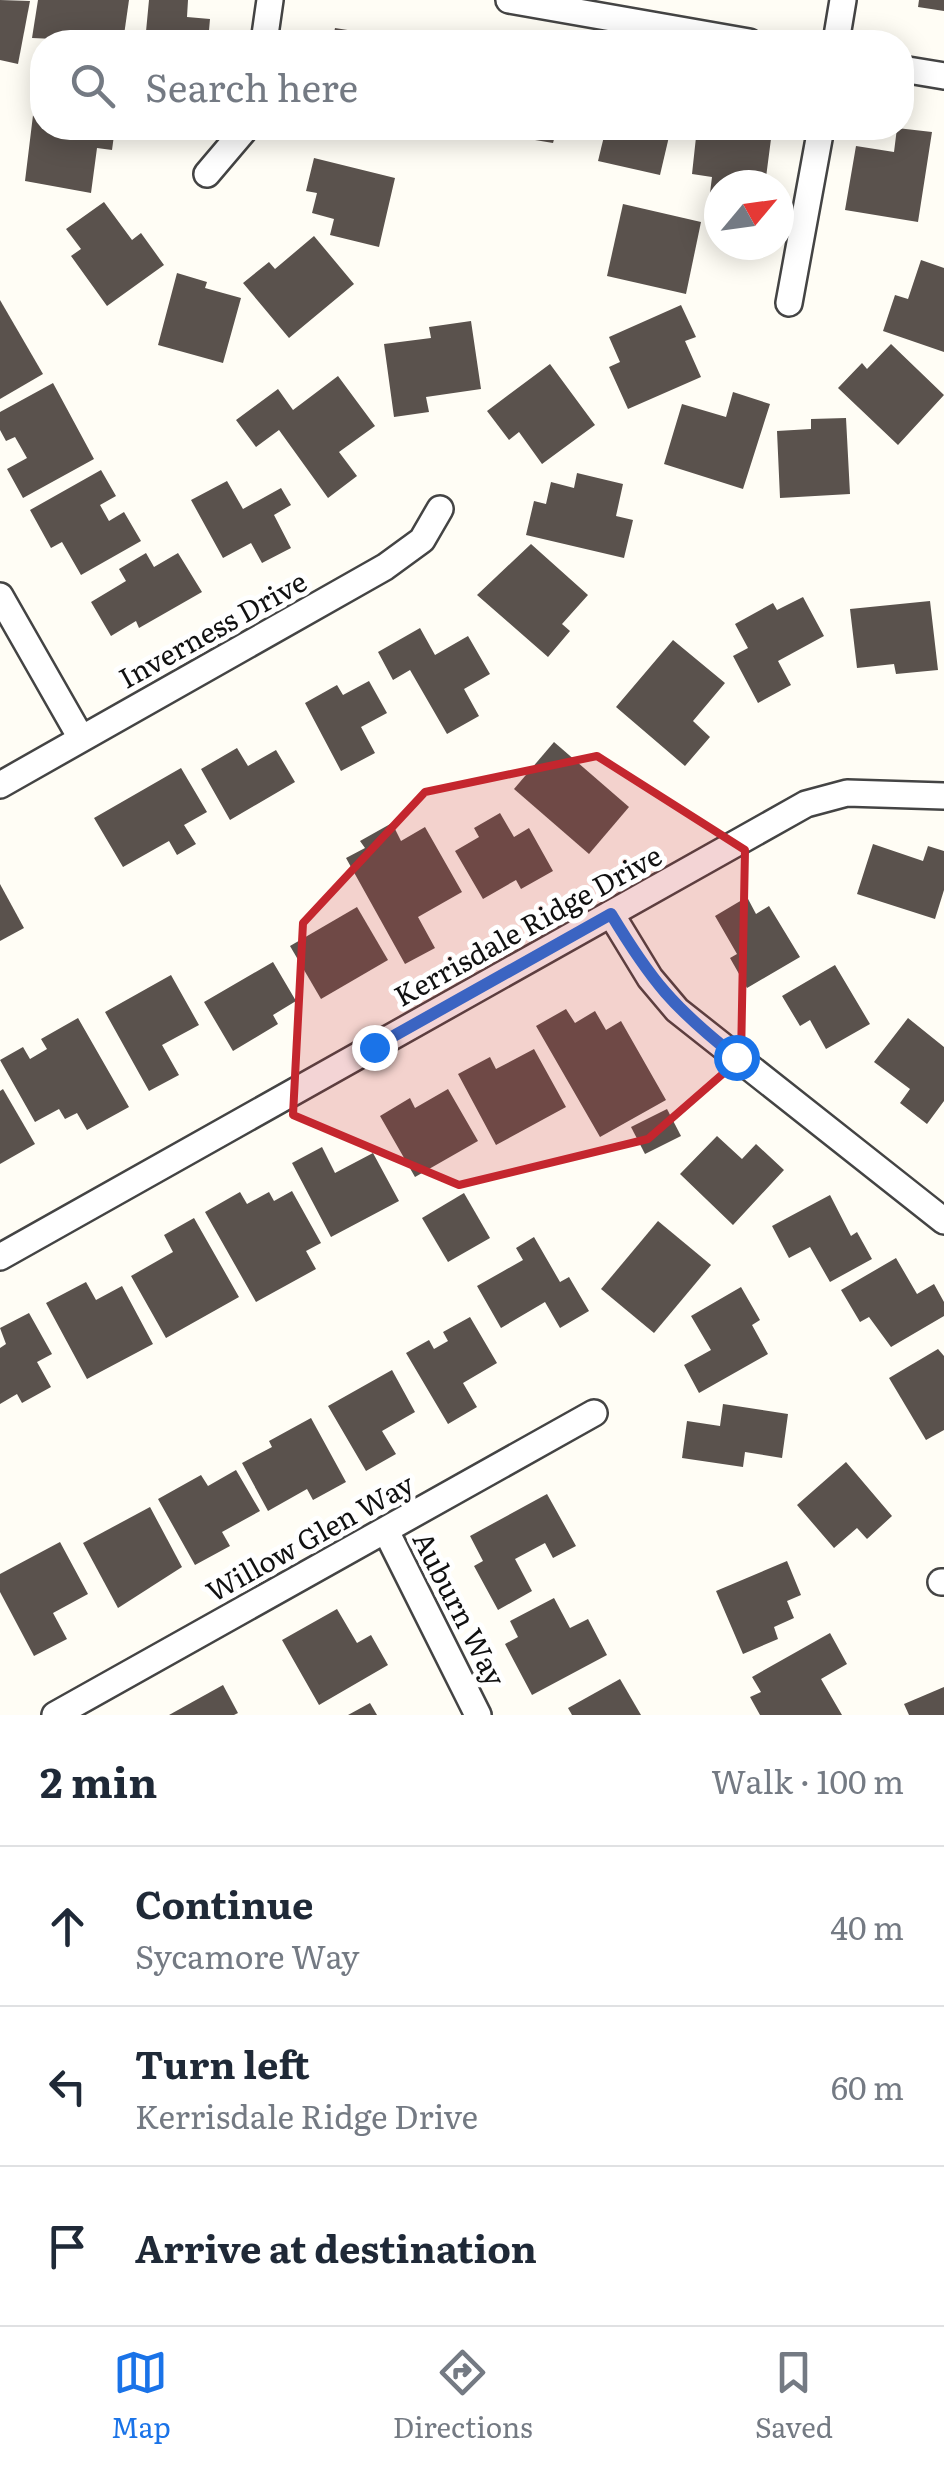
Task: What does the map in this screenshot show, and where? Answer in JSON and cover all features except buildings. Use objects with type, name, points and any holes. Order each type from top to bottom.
[{"type":"street","points":[[266,30],[270,0]]},
{"type":"street","points":[[509,0],[681,30]]},
{"type":"street","points":[[838,30],[844,0]]},
{"type":"street","points":[[914,71],[944,76]]},
{"type":"street","points":[[207,174],[236,140]]},
{"type":"street","points":[[789,302],[819,140]]},
{"type":"street","name":"Inverness Drive","points":[[0,785],[385,567],[422,540],[440,509]]},
{"type":"street","points":[[0,596],[82,738]]},
{"type":"street","name":"Kerrisdale Ridge Drive","points":[[0,1257],[806,804],[847,793],[944,796]]},
{"type":"street","points":[[611,914],[650,978],[677,1010],[944,1221]]},
{"type":"street","name":"Willow Glen Way","points":[[61,1714],[594,1412]]},
{"type":"street","name":"Auburn Way","points":[[386,1530],[478,1715]]},
{"type":"highlighted area","points":[[597,756],[745,850],[741,1058],[648,1139],[459,1185],[293,1115],[303,923],[425,792]]},
{"type":"route","points":[[374,1047],[611,914],[650,978],[677,1010],[736,1057]]}]
